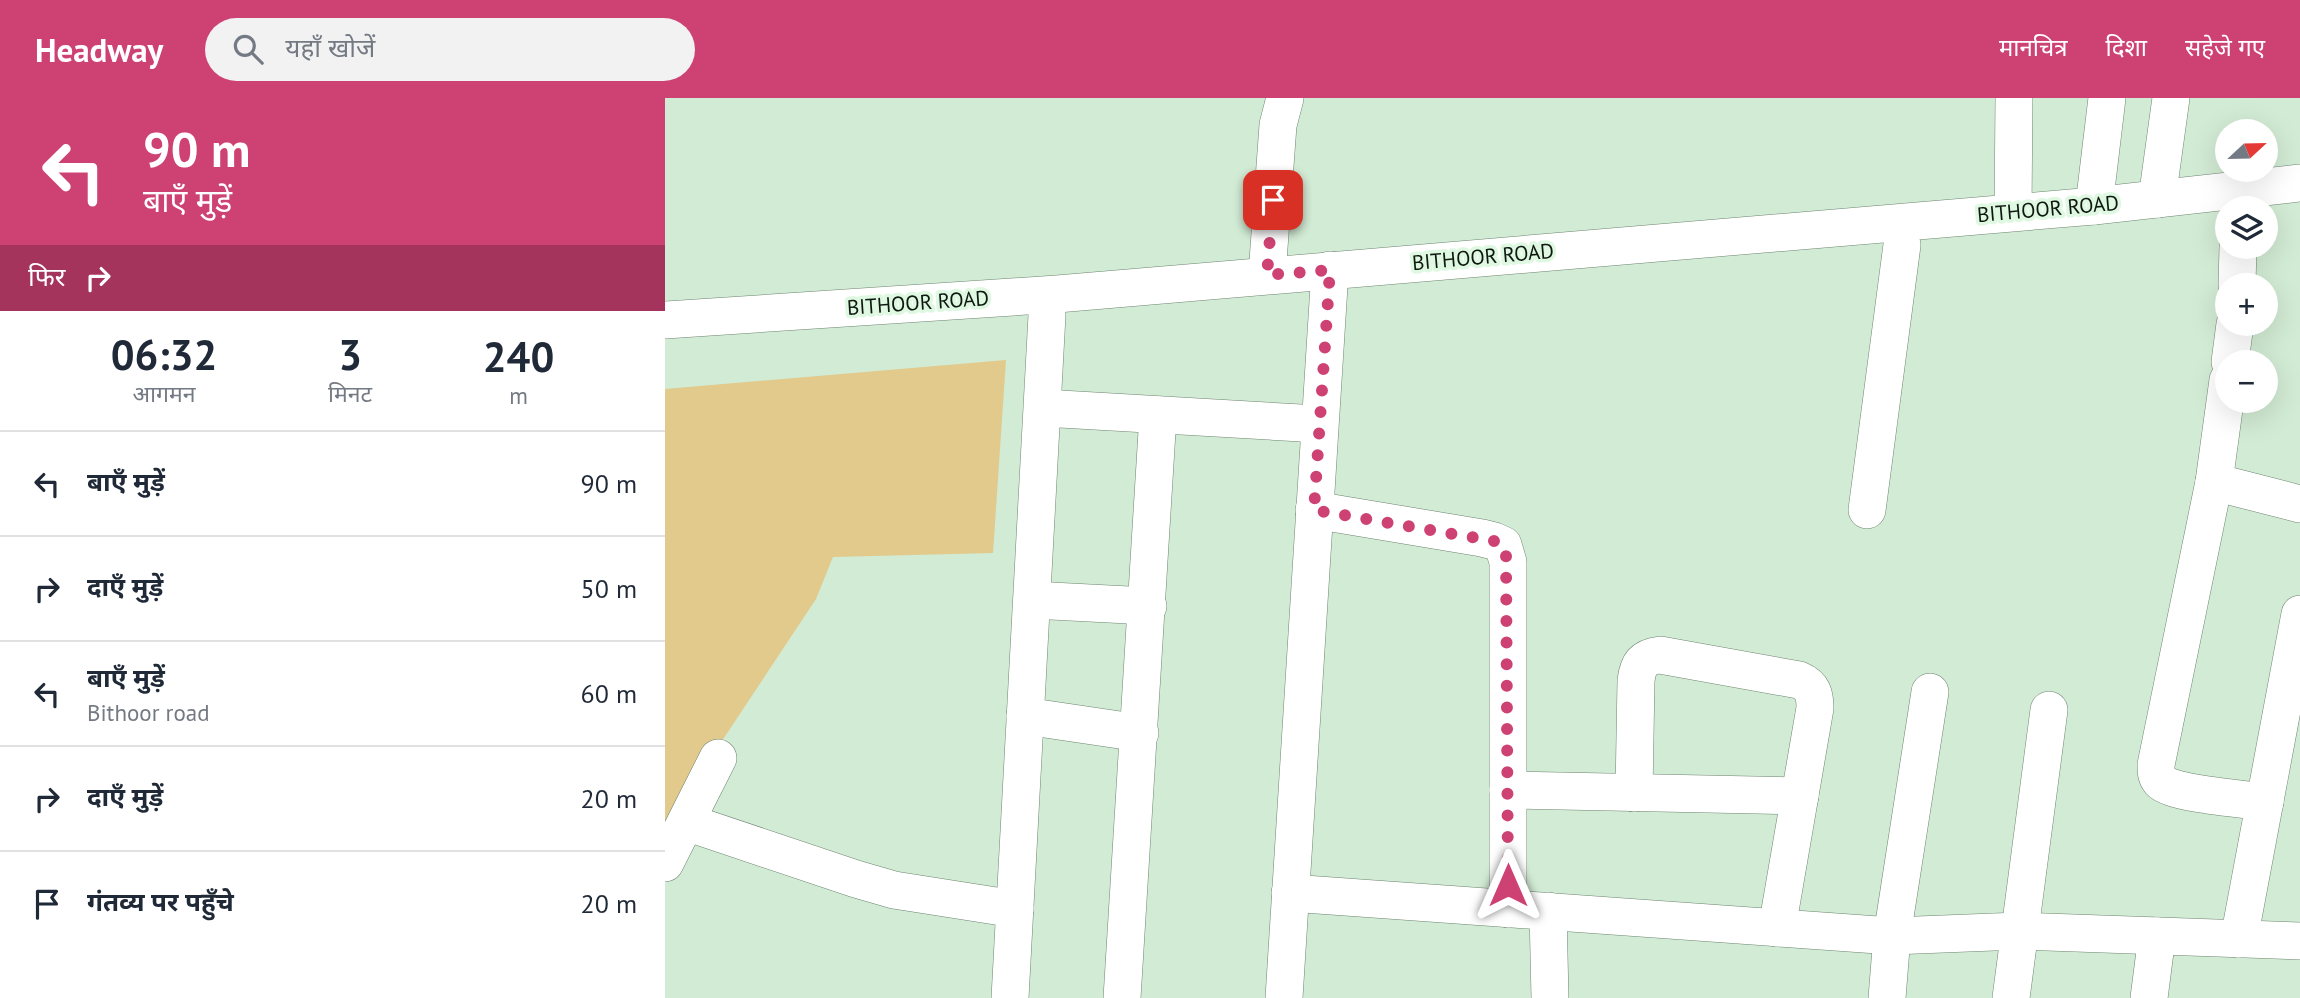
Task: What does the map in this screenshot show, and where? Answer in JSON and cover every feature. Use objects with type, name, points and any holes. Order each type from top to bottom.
[{"type":"street","points":[[1267,275],[1278,125],[1285,98]]},
{"type":"street","points":[[2013,212],[2014,98]]},
{"type":"street","points":[[2094,206],[2107,98]]},
{"type":"street","points":[[2157,199],[2171,98]]},
{"type":"street","name":"BITHOOR ROAD","points":[[665,320],[1057,293],[1267,275],[1329,278],[2094,206],[2300,183]]},
{"type":"street","points":[[2278,210],[2300,208]]},
{"type":"street","points":[[665,344],[1047,315],[1329,278],[1553,275],[2215,216]]},
{"type":"street","points":[[1867,510],[1902,245]]},
{"type":"street","points":[[1284,998],[1329,278]]},
{"type":"street","points":[[1010,998],[1047,315]]},
{"type":"street","points":[[1043,408],[1319,425]]},
{"type":"street","points":[[2223,413],[2214,482],[2156,774],[2159,780],[2175,790],[2265,802]]},
{"type":"street","points":[[1122,998],[1158,415]]},
{"type":"street","points":[[2214,482],[2300,504]]},
{"type":"street","points":[[1314,510],[1482,538],[1503,545],[1508,562],[1508,909]]},
{"type":"street","points":[[1032,600],[1148,606]]},
{"type":"street","points":[[2239,939],[2300,614]]},
{"type":"street","points":[[1634,793],[1637,669],[1642,661],[1650,656],[1660,655],[1799,680],[1809,686],[1814,695],[1815,708],[1777,928]]},
{"type":"street","points":[[1887,998],[1892,936],[1930,692]]},
{"type":"street","points":[[2011,998],[2049,709]]},
{"type":"street","points":[[1025,716],[1140,733]]},
{"type":"street","points":[[665,863],[718,758]]},
{"type":"street","points":[[1508,790],[1800,796]]},
{"type":"street","points":[[685,822],[856,880],[894,890],[1015,909]]},
{"type":"street","points":[[1290,893],[1892,936],[2019,931],[2300,941]]},
{"type":"street","points":[[1548,911],[1550,998]]},
{"type":"street","points":[[2149,998],[2157,936]]},
{"type":"shaded area","points":[[1006,360],[993,553],[833,557],[816,599],[665,827],[665,389]]},
{"type":"route","points":[[1273,200],[1267,275],[1330,270],[1314,510],[1494,541],[1503,545],[1506,553],[1508,885]]}]
